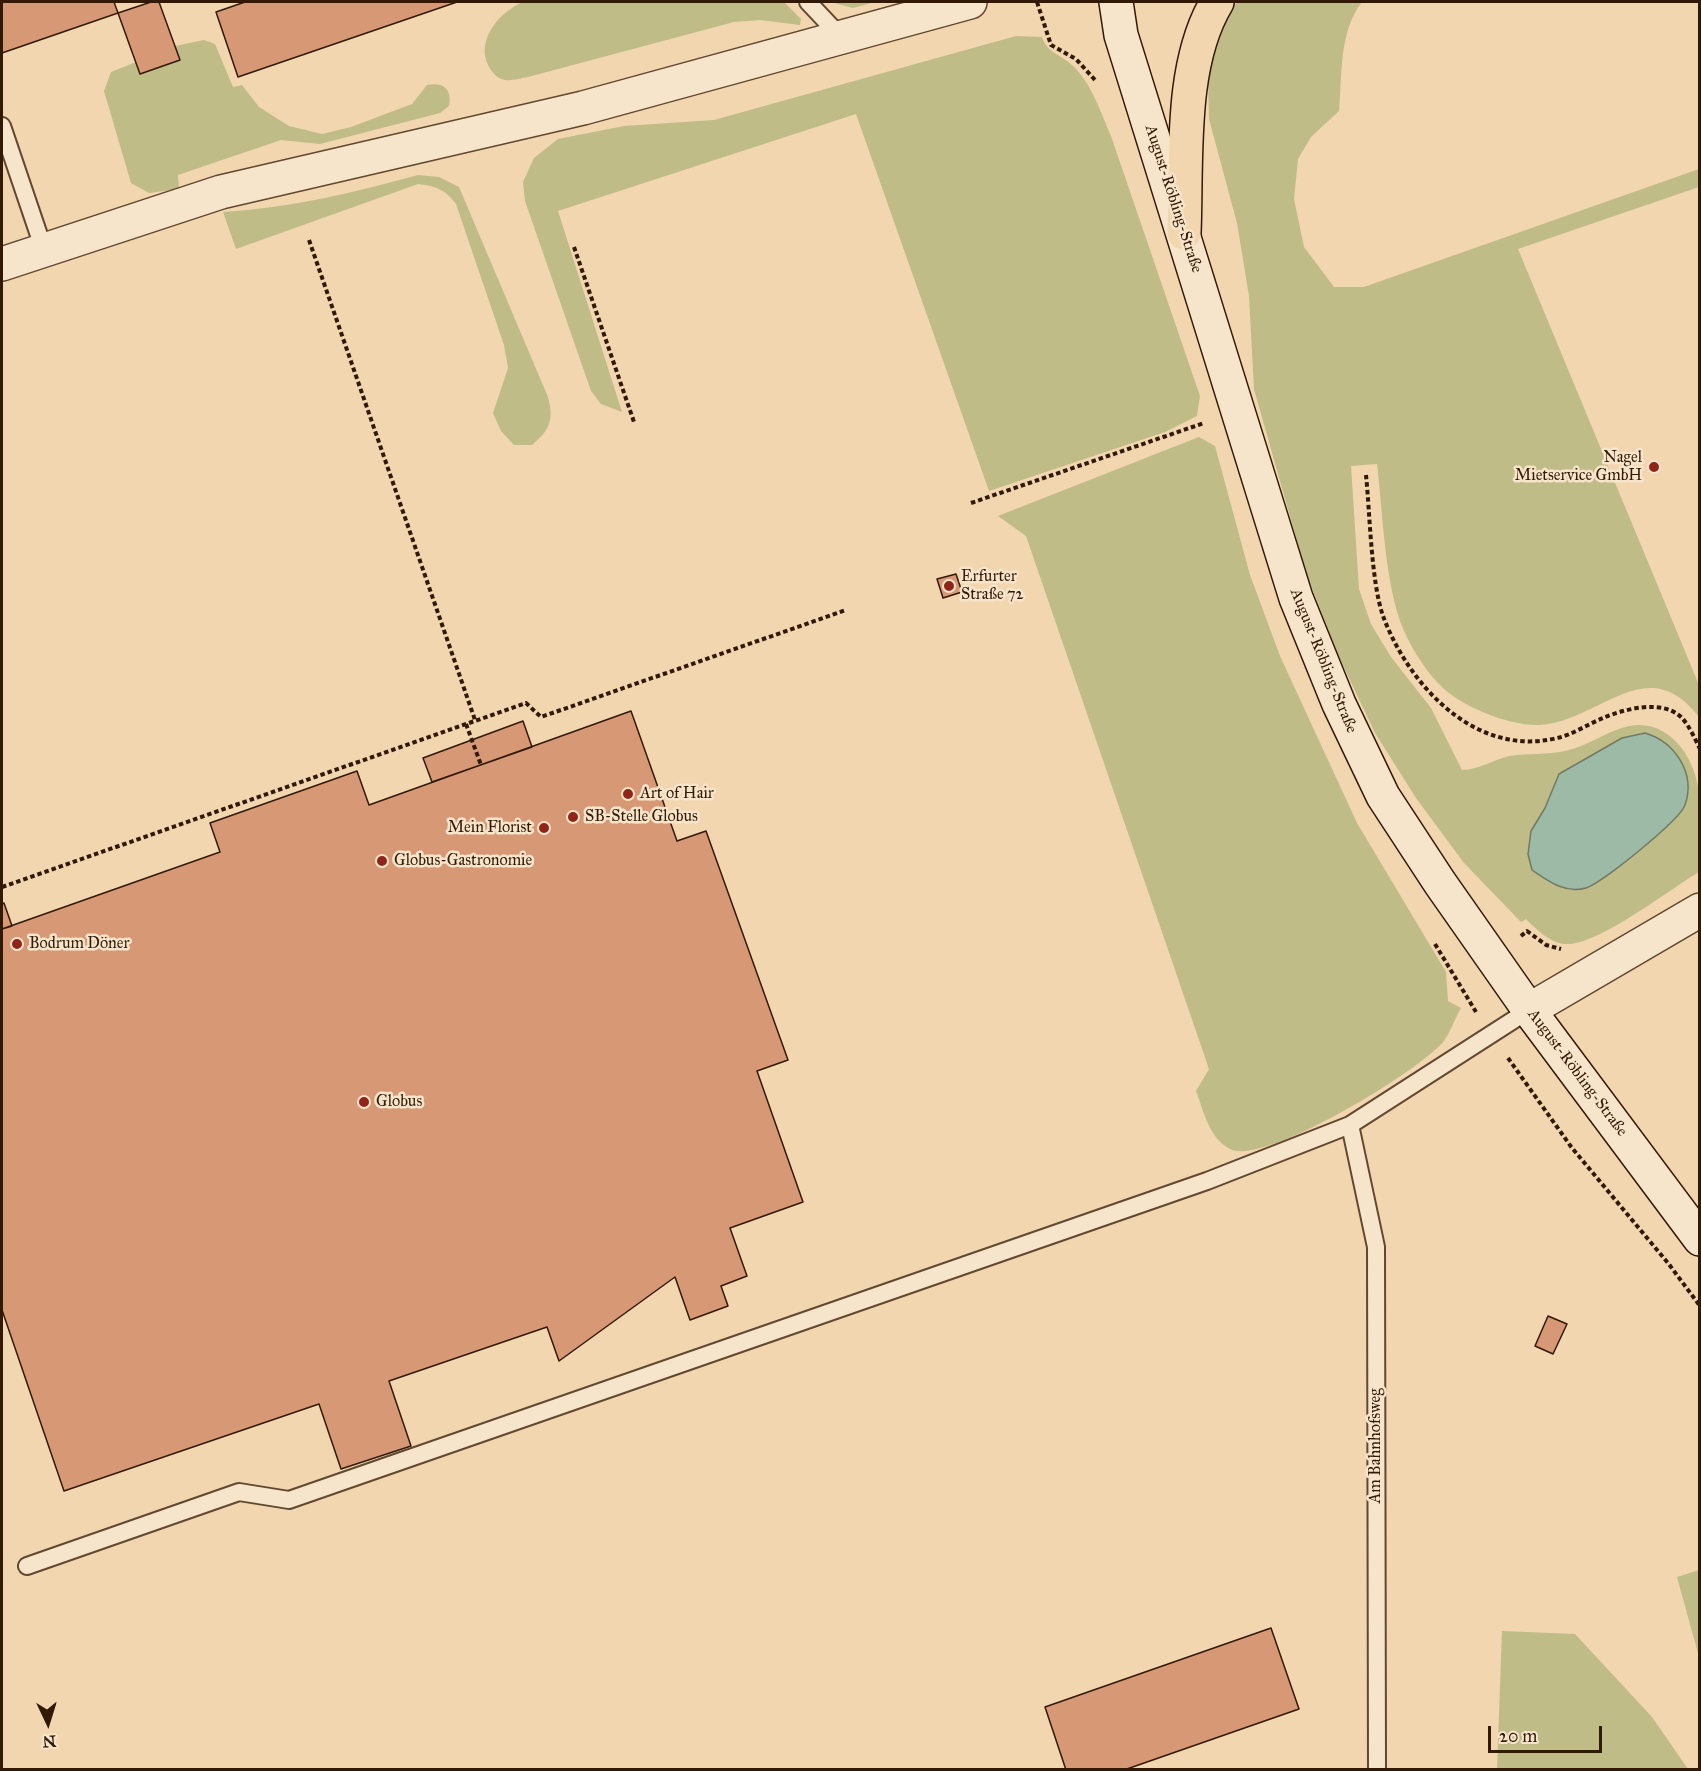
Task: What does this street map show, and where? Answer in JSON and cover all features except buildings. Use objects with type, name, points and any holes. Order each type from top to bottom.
[{"type":"highway","points":[[1184,233],[1190,78],[1203,24],[1217,2]]},
{"type":"street","points":[[2,264],[221,192],[583,108],[970,2]]},
{"type":"street","name":"August-Röbling-Straße","points":[[1116,2],[1121,34],[1296,598],[1339,704],[1383,796],[1491,957],[1700,1239]]},
{"type":"street","points":[[1529,1010],[1700,910]]},
{"type":"lane","points":[[808,2],[841,37]]},
{"type":"lane","points":[[2,126],[44,250]]},
{"type":"lane","points":[[27,1566],[239,1492],[289,1500],[1207,1181],[1350,1125],[1529,1010]]},
{"type":"lane","name":"Am Bahnhofsweg","points":[[1350,1125],[1376,1248],[1377,1770]]},
{"type":"path","points":[[309,240],[475,720]]},
{"type":"path","points":[[574,247],[634,422]]},
{"type":"path","points":[[971,503],[1213,420]]},
{"type":"path","points":[[1366,475],[1383,614],[1404,659],[1446,710],[1484,734],[1533,742],[1558,738],[1606,717],[1638,708],[1664,708],[1681,717],[1700,748]]},
{"type":"path","points":[[2,887],[526,703],[541,717],[846,610]]},
{"type":"path","points":[[466,724],[480,765]]},
{"type":"path","points":[[1455,979],[1527,931],[1546,945],[1566,951]]},
{"type":"shaded area","points":[[523,2],[784,2],[801,19],[800,25],[760,20],[734,22],[528,77],[502,79],[488,65],[485,56],[487,37],[498,20]]},
{"type":"shaded area","points":[[830,2],[875,2],[853,8]]},
{"type":"shaded area","points":[[1237,2],[1362,2],[1345,39],[1339,111],[1311,137],[1298,159],[1294,199],[1304,247],[1334,287],[1364,287],[1699,169],[1699,187],[1518,249],[1699,685],[1699,717],[1679,698],[1660,689],[1641,689],[1622,694],[1561,721],[1539,725],[1499,718],[1459,700],[1433,677],[1421,662],[1399,618],[1387,561],[1377,464],[1351,466],[1359,589],[1371,624],[1391,657],[1431,708],[1462,770],[1510,756],[1565,751],[1582,746],[1613,731],[1643,725],[1656,728],[1668,735],[1686,755],[1697,780],[1699,794],[1699,872],[1633,916],[1595,936],[1565,944],[1549,938],[1526,919],[1521,922],[1464,863],[1416,798],[1375,733],[1339,657],[1306,573],[1254,389],[1249,296],[1237,223],[1209,119],[1208,77],[1216,41],[1230,9]]},
{"type":"shaded area","points":[[1016,36],[1042,37],[1047,47],[1079,72],[1095,98],[1111,136],[1200,396],[1197,416],[1165,432],[989,491],[856,114],[558,211],[622,412],[601,404],[591,391],[525,201],[523,182],[534,158],[558,139],[624,126],[714,120]]},
{"type":"shaded area","points":[[204,40],[215,44],[233,87],[242,85],[259,107],[289,126],[322,134],[351,127],[412,104],[427,85],[433,84],[446,88],[450,100],[449,106],[440,113],[320,144],[281,140],[178,175],[179,189],[149,193],[131,183],[104,91],[111,72],[136,62],[140,74],[175,46]]},
{"type":"shaded area","points":[[418,175],[439,177],[459,187],[548,397],[551,412],[549,424],[532,445],[514,445],[501,431],[493,413],[508,368],[504,345],[456,204],[444,192],[435,187],[418,184],[236,249],[223,212],[321,199]]},
{"type":"shaded area","points":[[1199,437],[1215,446],[1250,575],[1280,656],[1357,823],[1446,972],[1448,1001],[1461,1008],[1444,1041],[1406,1073],[1341,1113],[1274,1144],[1248,1151],[1230,1149],[1223,1144],[1212,1131],[1205,1116],[1196,1091],[1209,1069],[1026,536],[998,516]]},
{"type":"shaded area","points":[[1645,733],[1656,737],[1674,751],[1685,771],[1688,793],[1680,813],[1640,850],[1608,875],[1586,888],[1564,888],[1532,870],[1528,854],[1531,831],[1545,808],[1559,774],[1622,738]]},
{"type":"shaded area","points":[[1700,1570],[1699,1657],[1677,1577]]},
{"type":"shaded area","points":[[1502,1631],[1575,1634],[1652,1717],[1688,1769],[1497,1769]]},
{"type":"place","name":"Nagel Mietservice GmbH","points":[[1654,467]]},
{"type":"place","name":"Erfurter Straße 72","points":[[949,586]]},
{"type":"place","name":"Art of Hair","points":[[628,794]]},
{"type":"place","name":"SB-Stelle Globus","points":[[573,817]]},
{"type":"place","name":"Mein Florist","points":[[544,828]]},
{"type":"place","name":"Globus-Gastronomie","points":[[382,861]]},
{"type":"place","name":"Bodrum Döner","points":[[17,944]]},
{"type":"place","name":"Globus","points":[[364,1102]]}]
